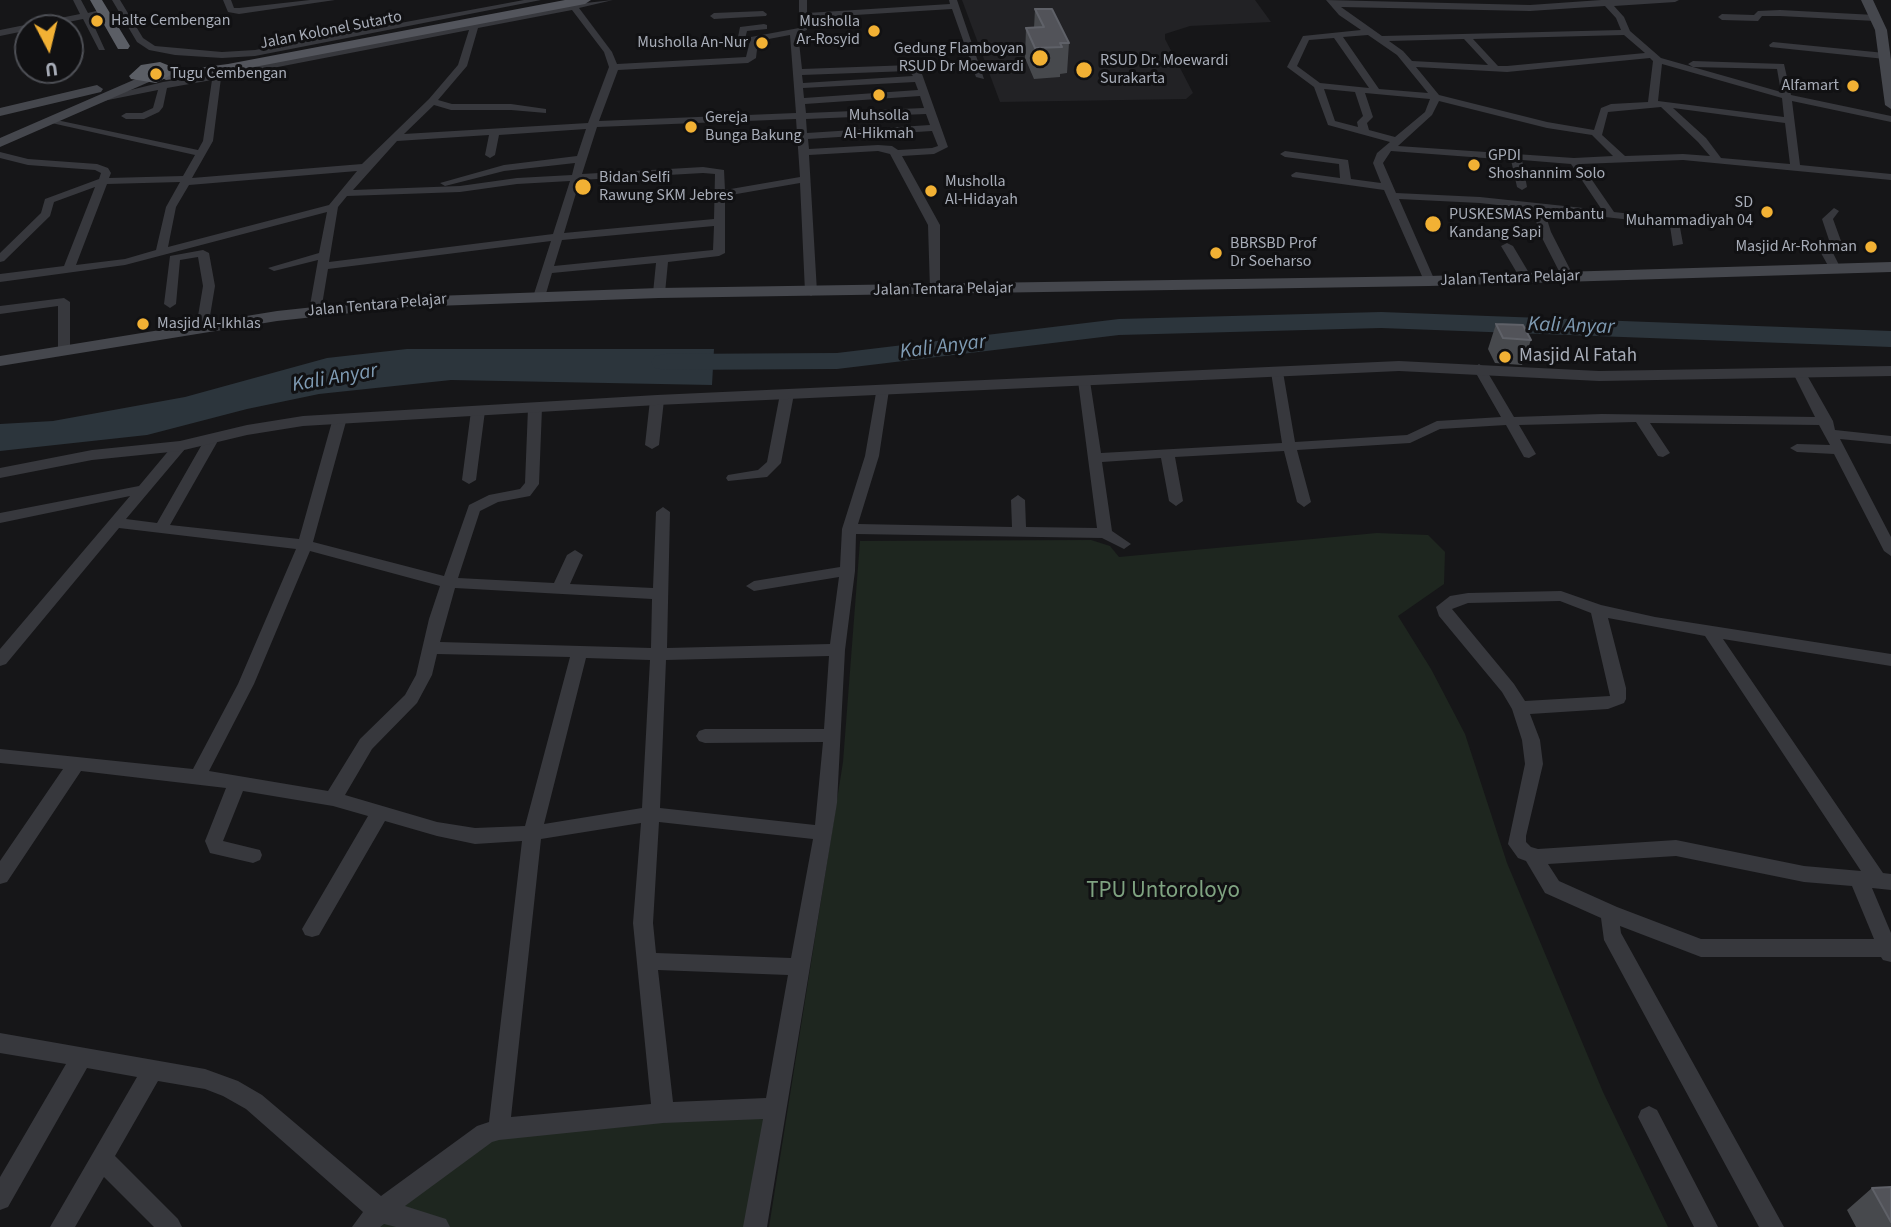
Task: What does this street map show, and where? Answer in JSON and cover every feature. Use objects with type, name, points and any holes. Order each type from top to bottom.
[{"type":"highway","points":[[96,0],[122,45]]},
{"type":"highway","points":[[122,45],[137,48],[163,71]]},
{"type":"highway","points":[[122,45],[118,49],[140,75],[163,71]]},
{"type":"main road","points":[[1867,0],[1875,18],[1885,56],[1891,104]]},
{"type":"main road","name":"Jalan Kolonel Sutarto","points":[[163,71],[352,37],[472,20],[541,1],[573,2]]},
{"type":"main road","name":"Jalan Kolonel Sutarto","points":[[163,71],[218,73],[472,20],[573,2]]},
{"type":"main road","points":[[0,143],[99,99],[140,75]]},
{"type":"main road","points":[[0,112],[83,93],[140,75]]},
{"type":"main road","name":"Jalan Tentara Pelajar","points":[[0,361],[315,311],[407,302],[659,293],[1429,281],[1891,267]]},
{"type":"street","points":[[116,0],[140,40],[152,48],[222,55],[307,46]]},
{"type":"street","points":[[227,0],[231,10],[239,11],[331,0]]},
{"type":"street","points":[[315,311],[333,207],[365,167],[432,101],[462,66],[468,53],[472,20],[471,0]]},
{"type":"street","points":[[573,2],[609,0]]},
{"type":"street","points":[[742,37],[743,29],[794,33],[803,30],[803,0]]},
{"type":"street","points":[[1262,0],[1275,0]]},
{"type":"street","points":[[1332,2],[1530,8],[1675,0]]},
{"type":"street","points":[[539,297],[592,125],[614,67],[608,52],[573,2]]},
{"type":"street","points":[[1332,2],[1410,64],[1436,97]]},
{"type":"street","points":[[1606,2],[1620,17],[1626,32],[1656,57],[1673,64],[1787,97],[1891,119]]},
{"type":"street","points":[[804,16],[954,3],[981,77]]},
{"type":"street","points":[[714,16],[762,10],[766,32]]},
{"type":"street","points":[[1722,17],[1759,20],[1758,14],[1780,13],[1875,18]]},
{"type":"street","points":[[102,48],[84,16],[125,15]]},
{"type":"street","points":[[614,67],[745,60],[751,58],[753,40],[766,32]]},
{"type":"street","points":[[1369,32],[1306,38],[1292,64],[1295,71],[1318,86],[1436,97],[1535,122],[1596,133]]},
{"type":"street","points":[[1380,39],[1626,32]]},
{"type":"street","points":[[794,33],[804,152],[811,292]]},
{"type":"street","points":[[1336,34],[1375,90]]},
{"type":"street","points":[[1466,36],[1496,69]]},
{"type":"street","points":[[122,45],[140,40]]},
{"type":"street","points":[[1773,45],[1885,56]]},
{"type":"street","points":[[1410,64],[1496,69],[1656,57]]},
{"type":"street","points":[[1656,57],[1658,104],[1702,140],[1717,159]]},
{"type":"street","points":[[1673,64],[1776,64],[1783,69],[1795,167]]},
{"type":"street","points":[[797,72],[905,66],[914,70],[942,150],[895,153]]},
{"type":"street","points":[[99,99],[163,71],[160,105],[144,116],[127,116]]},
{"type":"street","points":[[161,253],[167,216],[211,132],[218,73]]},
{"type":"street","points":[[798,86],[918,79]]},
{"type":"street","points":[[1318,86],[1331,123],[1394,144],[1516,158],[1574,161],[1683,157],[1717,159],[1891,177]]},
{"type":"street","points":[[1359,89],[1368,117],[1362,122],[1364,132]]},
{"type":"street","points":[[800,101],[923,93]]},
{"type":"street","points":[[1429,281],[1378,163],[1381,155],[1429,113],[1436,97]]},
{"type":"street","points":[[432,101],[451,107],[511,107],[542,111]]},
{"type":"street","points":[[1622,159],[1599,141],[1596,133],[1606,108],[1658,104],[1788,120]]},
{"type":"street","points":[[394,138],[592,125],[929,111]]},
{"type":"street","points":[[50,120],[199,153]]},
{"type":"street","points":[[802,136],[935,128]]},
{"type":"street","points":[[490,155],[495,132]]},
{"type":"street","points":[[105,146],[121,138],[139,139]]},
{"type":"street","points":[[804,152],[892,149],[934,225],[936,290]]},
{"type":"street","points":[[1285,154],[1344,162],[1346,181]]},
{"type":"street","points":[[0,155],[28,162],[97,167],[106,173],[68,270]]},
{"type":"street","points":[[1516,158],[1522,187]]},
{"type":"street","points":[[419,191],[493,171],[582,159]]},
{"type":"street","points":[[1574,161],[1611,215]]},
{"type":"street","points":[[0,259],[46,214],[49,201],[102,181],[186,180],[365,167]]},
{"type":"street","points":[[344,193],[477,188],[576,179],[716,170],[720,172],[719,253],[547,270]]},
{"type":"street","points":[[493,171],[501,184]]},
{"type":"street","points":[[1296,175],[1346,181],[1391,191],[1479,196],[1538,208],[1672,222],[1675,224],[1677,243]]},
{"type":"street","points":[[719,194],[805,179]]},
{"type":"street","points":[[0,278],[68,270],[161,253],[333,207]]},
{"type":"street","points":[[1538,208],[1545,232],[1568,277]]},
{"type":"street","points":[[1834,211],[1827,219],[1835,241],[1828,247],[1827,253],[1835,269]]},
{"type":"street","points":[[274,268],[719,222]]},
{"type":"street","points":[[1507,246],[1526,278]]},
{"type":"street","points":[[170,304],[174,258],[203,253],[209,286],[202,328]]},
{"type":"street","points":[[659,293],[662,259]]},
{"type":"street","points":[[0,310],[64,302],[64,351]]},
{"type":"street","points":[[0,473],[92,455],[180,446],[273,425],[340,418],[657,400],[1399,366],[1599,376],[1891,371]]},
{"type":"street","points":[[1479,368],[1529,454]]},
{"type":"street","points":[[1798,371],[1890,545]]},
{"type":"street","points":[[1277,372],[1289,444],[1304,502]]},
{"type":"street","points":[[1083,381],[1105,533]]},
{"type":"street","points":[[755,1227],[823,833],[849,529],[872,456],[882,390]]},
{"type":"street","points":[[733,478],[762,474],[774,463],[787,394]]},
{"type":"street","points":[[652,445],[657,400]]},
{"type":"street","points":[[333,800],[366,744],[411,699],[424,675],[474,508],[494,498],[525,493],[532,485],[536,408]]},
{"type":"street","points":[[469,480],[478,411]]},
{"type":"street","points":[[198,776],[246,684],[305,545],[340,418]]},
{"type":"street","points":[[1640,418],[1663,453]]},
{"type":"street","points":[[1096,458],[1289,444],[1410,439],[1437,425],[1640,418],[1829,427],[1891,440]]},
{"type":"street","points":[[161,528],[212,439]]},
{"type":"street","points":[[0,660],[180,446]]},
{"type":"street","points":[[1797,448],[1840,450]]},
{"type":"street","points":[[1167,454],[1175,501]]},
{"type":"street","points":[[0,518],[144,489]]},
{"type":"street","points":[[1018,500],[1019,530]]},
{"type":"street","points":[[663,512],[656,731],[643,923],[663,1113]]},
{"type":"street","points":[[116,523],[305,545],[450,583],[660,594]]},
{"type":"street","points":[[849,529],[1105,533],[1124,544]]},
{"type":"street","points":[[560,588],[575,555]]},
{"type":"street","points":[[754,586],[847,571]]},
{"type":"street","points":[[1710,632],[1876,881],[1889,952],[1701,948],[1552,887],[1533,856],[1520,849],[1517,840],[1534,764],[1531,740],[1520,708],[1508,688],[1444,607],[1447,603],[1468,598],[1561,596],[1598,610],[1655,623],[1891,660]]},
{"type":"street","points":[[1520,708],[1608,704],[1618,699],[1618,688],[1598,610]]},
{"type":"street","points":[[431,648],[658,654],[837,650]]},
{"type":"street","points":[[499,1129],[532,833],[579,653]]},
{"type":"street","points":[[705,736],[833,735]]},
{"type":"street","points":[[0,756],[198,776],[333,800],[466,835],[532,833],[649,814],[823,833]]},
{"type":"street","points":[[0,876],[76,764]]},
{"type":"street","points":[[237,783],[214,841],[217,848],[254,855]]},
{"type":"street","points":[[312,929],[380,813]]},
{"type":"street","points":[[1533,856],[1676,848],[1804,874],[1876,881]]},
{"type":"street","points":[[1610,913],[1611,934],[1772,1227]]},
{"type":"street","points":[[648,961],[801,967]]},
{"type":"street","points":[[0,1042],[205,1079],[230,1088],[254,1102],[372,1219],[438,1227]]},
{"type":"street","points":[[0,1199],[82,1057]]},
{"type":"street","points":[[62,1227],[153,1070]]},
{"type":"street","points":[[372,1219],[485,1134],[499,1129],[663,1113],[775,1108]]},
{"type":"street","points":[[1649,1117],[1706,1227]]},
{"type":"street","points":[[102,1159],[170,1227]]},
{"type":"shaded area","name":"RSUD Dr. Moewardi Surakarta","points":[[962,0],[1255,0],[1271,22],[1190,26],[1165,34],[1165,39],[1193,93],[1186,99],[1000,102]]},
{"type":"green space","name":"TPU Untoroloyo","points":[[1377,533],[1428,535],[1445,552],[1444,584],[1398,616],[1431,669],[1465,734],[1507,863],[1603,1092],[1668,1227],[769,1227],[843,762],[860,541],[1091,540],[1110,546],[1119,557]]},
{"type":"green space","points":[[765,1114],[747,1227],[377,1227],[495,1136]]},
{"type":"water","points":[[407,349],[714,349],[712,385],[451,380],[319,394],[247,409],[147,435],[0,451],[0,424],[53,421],[185,397],[327,358]]},
{"type":"building","points":[[1035,9],[1052,9],[1069,43],[1060,43],[1062,47],[1035,48],[1026,28],[1044,27]]},
{"type":"building","points":[[1496,324],[1523,325],[1531,340],[1503,338]]},
{"type":"building","points":[[1891,1187],[1891,1222],[1872,1188]]},
{"type":"waterway","name":"Kali Anyar","points":[[665,362],[837,361],[1119,327],[1381,320],[1891,339]]},
{"type":"place","name":"Halte Cembengan","points":[[97,21]]},
{"type":"place","name":"Musholla Ar-Rosyid","points":[[874,31]]},
{"type":"place","name":"Musholla An-Nur","points":[[762,43]]},
{"type":"place","name":"Gedung Flamboyan RSUD Dr Moewardi","points":[[1040,58]]},
{"type":"place","name":"RSUD Dr. Moewardi Surakarta","points":[[1084,70]]},
{"type":"place","name":"Tugu Cembengan","points":[[156,74]]},
{"type":"place","name":"Alfamart","points":[[1853,86]]},
{"type":"place","name":"Muhsolla Al-Hikmah","points":[[879,95]]},
{"type":"place","name":"Gereja Bunga Bakung","points":[[691,127]]},
{"type":"place","name":"GPDI Shoshannim Solo","points":[[1474,165]]},
{"type":"place","name":"Bidan Selfi Rawung SKM Jebres","points":[[583,187]]},
{"type":"place","name":"Musholla Al-Hidayah","points":[[931,191]]},
{"type":"place","name":"SD Muhammadiyah 04","points":[[1767,212]]},
{"type":"place","name":"PUSKESMAS Pembantu Kandang Sapi","points":[[1433,224]]},
{"type":"place","name":"Masjid Ar-Rohman","points":[[1871,247]]},
{"type":"place","name":"BBRSBD Prof Dr Soeharso","points":[[1216,253]]},
{"type":"place","name":"Masjid Al-Ikhlas","points":[[143,324]]},
{"type":"place","name":"Masjid Al Fatah","points":[[1505,357]]}]
